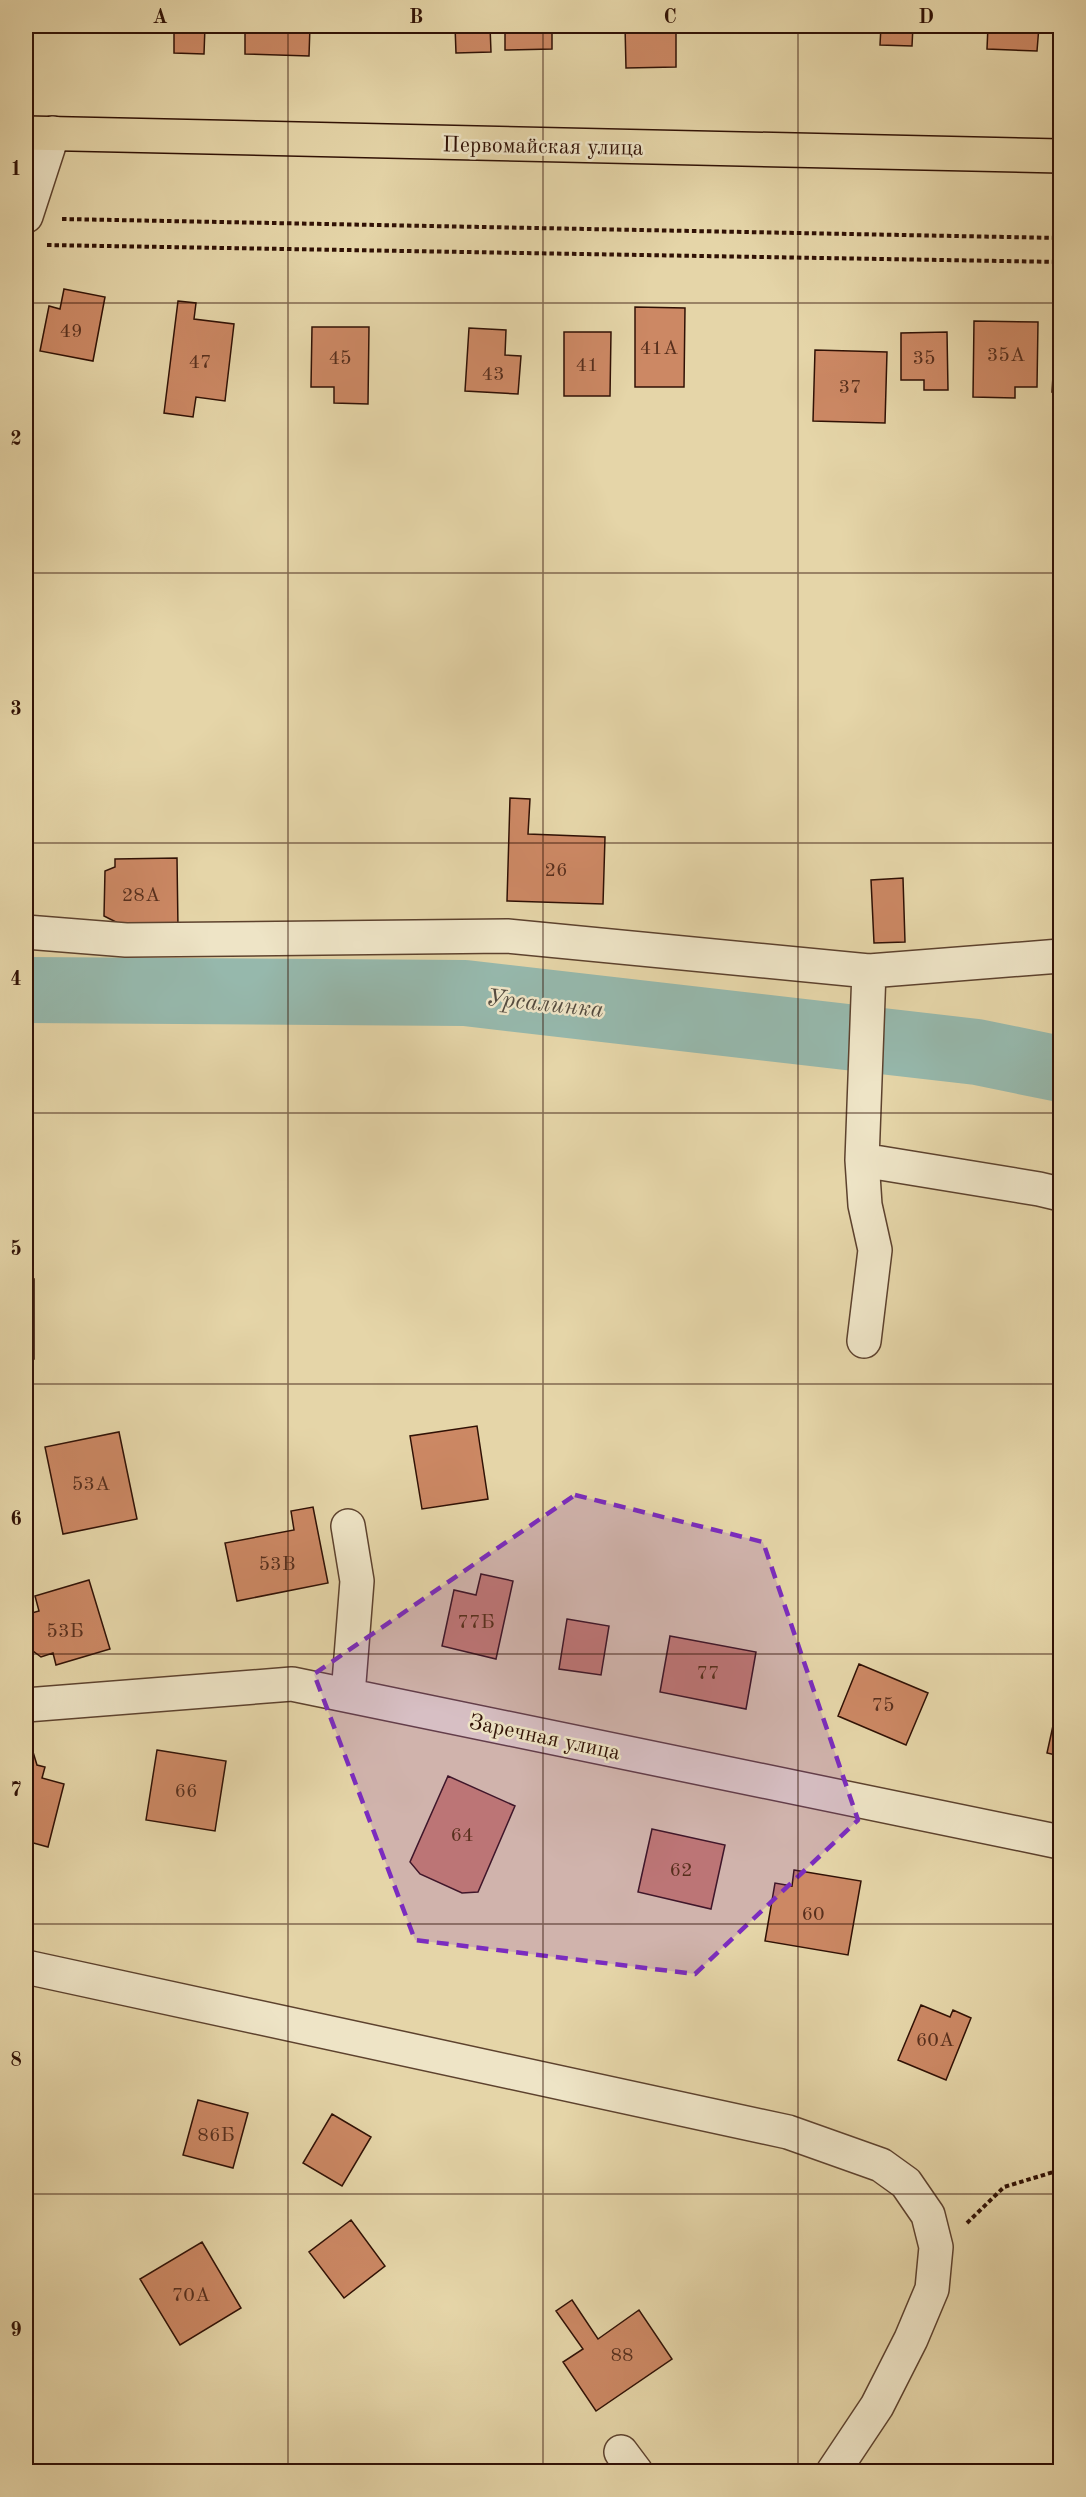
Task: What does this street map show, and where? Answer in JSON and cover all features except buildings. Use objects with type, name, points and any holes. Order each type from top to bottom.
[{"type":"main road","name":"Первомайская улица","points":[[39,134],[1060,156]]},
{"type":"street","points":[[31,230],[39,134]]},
{"type":"street","points":[[26,932],[126,940],[507,936],[868,971],[1060,956]]},
{"type":"street","points":[[864,1341],[875,1251],[865,1205],[862,1160],[868,971]]},
{"type":"street","points":[[862,1160],[1060,1194]]},
{"type":"street","points":[[348,1526],[357,1581],[348,1695]]},
{"type":"street","name":"Заречная улица","points":[[26,1705],[291,1684],[1060,1842]]},
{"type":"street","points":[[26,1967],[788,2132],[881,2165],[906,2183],[928,2215],[936,2247],[932,2289],[911,2339],[877,2406],[833,2472]]},
{"type":"path","points":[[61,219],[1060,238]]},
{"type":"path","points":[[31,230],[1060,262]]},
{"type":"path","points":[[936,2247],[976,2216],[1004,2187],[1060,2170]]},
{"type":"highlighted area","points":[[575,1495],[763,1542],[858,1820],[695,1974],[415,1940],[314,1674]]},
{"type":"waterway","name":"Урсалинка","points":[[26,990],[465,993],[977,1052],[1060,1069]]}]
